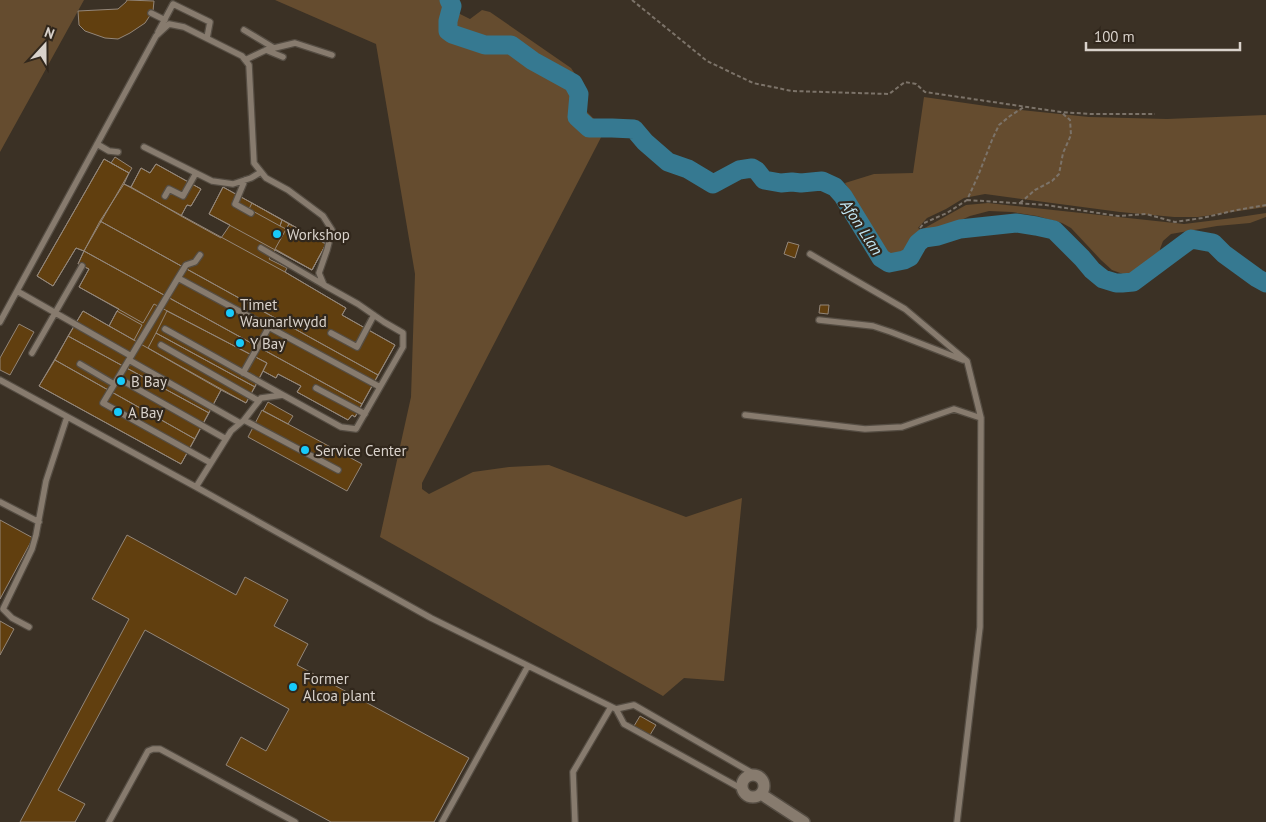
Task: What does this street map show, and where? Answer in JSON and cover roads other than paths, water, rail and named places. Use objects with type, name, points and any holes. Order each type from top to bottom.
[{"type":"street","points":[[750,774],[760,777],[764,783],[763,791],[757,797],[749,797],[742,789],[744,778],[750,774]]},
{"type":"street","points":[[761,794],[804,822]]},
{"type":"lane","points":[[0,322],[156,36],[171,2],[210,22],[207,38]]},
{"type":"lane","points":[[151,13],[164,20]]},
{"type":"lane","points":[[156,36],[170,24],[184,27],[242,56],[249,65],[254,163],[266,178],[288,190],[323,216],[332,230],[319,273],[324,285]]},
{"type":"lane","points":[[244,30],[274,48]]},
{"type":"lane","points":[[245,60],[266,50],[295,43],[332,55]]},
{"type":"lane","points":[[266,50],[283,57]]},
{"type":"lane","points":[[98,144],[109,151],[118,152]]},
{"type":"lane","points":[[144,148],[212,181],[233,184],[261,172]]},
{"type":"lane","points":[[164,196],[169,188],[183,196],[196,173]]},
{"type":"lane","points":[[245,180],[235,204],[251,213]]},
{"type":"lane","points":[[165,330],[341,427],[356,429],[403,347],[402,333],[358,304],[261,248]]},
{"type":"lane","points":[[810,254],[904,309],[967,362],[981,418],[980,627],[958,822]]},
{"type":"lane","points":[[200,255],[195,262],[186,265],[103,402],[211,463]]},
{"type":"lane","points":[[32,353],[82,266]]},
{"type":"lane","points":[[178,278],[380,386]]},
{"type":"lane","points":[[17,291],[242,422],[338,470]]},
{"type":"lane","points":[[331,333],[357,347],[374,315]]},
{"type":"lane","points":[[819,320],[873,326],[967,362]]},
{"type":"lane","points":[[243,373],[269,327]]},
{"type":"lane","points":[[161,345],[259,401]]},
{"type":"lane","points":[[80,364],[226,439]]},
{"type":"lane","points":[[0,380],[431,618],[613,708],[624,724],[742,789]]},
{"type":"lane","points":[[316,388],[365,414]]},
{"type":"lane","points":[[196,487],[231,431],[242,422],[261,398],[283,395]]},
{"type":"lane","points":[[745,415],[864,429],[902,427],[954,409],[981,418]]},
{"type":"lane","points":[[29,628],[12,618],[3,609],[32,549],[46,482],[67,417]]},
{"type":"lane","points":[[0,502],[38,522]]},
{"type":"lane","points":[[442,822],[528,666]]},
{"type":"lane","points":[[575,822],[573,772],[613,708],[634,705],[754,774]]},
{"type":"lane","points":[[109,822],[148,751],[153,749],[160,749],[295,822]]},
{"type":"waterway","name":"Afon Llan","points":[[449,0],[452,6],[448,21],[448,31],[485,45],[511,45],[533,61],[573,83],[579,94],[577,117],[589,128],[634,129],[645,142],[668,162],[688,169],[713,184],[739,170],[752,168],[764,180],[781,183],[822,181],[835,187],[843,196],[881,258],[889,263],[910,257],[918,243],[924,238],[960,229],[1016,223],[1054,230],[1092,270],[1103,279],[1116,283],[1133,282],[1191,239],[1213,243],[1224,254],[1266,283]]},
{"type":"place","name":"Workshop","points":[[277,234]]},
{"type":"place","name":"Timet Waunarlwydd","points":[[230,313]]},
{"type":"place","name":"Y Bay","points":[[240,343]]},
{"type":"place","name":"B Bay","points":[[121,381]]},
{"type":"place","name":"A Bay","points":[[118,412]]},
{"type":"place","name":"Service Center","points":[[305,450]]},
{"type":"place","name":"Former Alcoa plant","points":[[293,687]]}]
